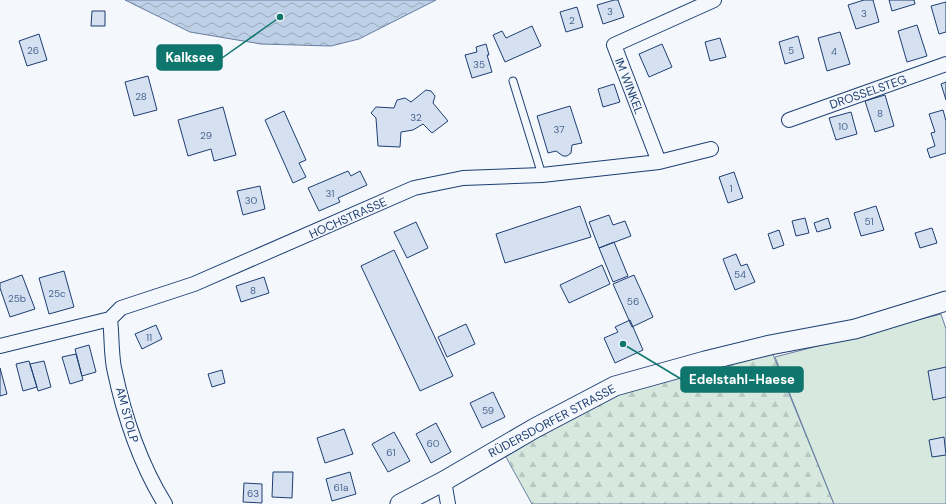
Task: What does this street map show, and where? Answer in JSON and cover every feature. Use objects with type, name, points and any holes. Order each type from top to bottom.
[{"type":"main road","name":"RÜDERSDORFER STRASSE","points":[[400,504],[444,481],[535,428],[615,386],[712,359],[770,345],[855,329],[946,301]]},
{"type":"street","name":"IM WINKEL","points":[[659,162],[614,45],[714,0]]},
{"type":"street","name":"DROSSELSTEG","points":[[789,120],[946,64]]},
{"type":"street","name":"HOCHSTRASSE","points":[[0,346],[110,319],[121,308],[194,284],[414,188],[463,178],[542,175],[659,162],[711,149]]},
{"type":"street","name":"AM STOLP","points":[[110,319],[114,367],[135,446],[156,490],[165,504]]},
{"type":"street","points":[[444,481],[448,504]]},
{"type":"lane","points":[[513,82],[542,175]]},
{"type":"green space","points":[[941,314],[946,329],[946,504],[834,504],[775,357]]},
{"type":"green space","points":[[772,352],[834,504],[532,504],[501,448],[615,386]]},
{"type":"water","points":[[125,0],[436,0],[359,39],[331,46],[261,44],[190,32]]},
{"type":"building","points":[[618,0],[624,17],[603,24],[597,5]]},
{"type":"building","points":[[864,0],[873,0],[879,22],[856,29],[848,5]]},
{"type":"building","points":[[889,0],[914,0],[915,4],[892,11]]},
{"type":"building","points":[[946,2],[946,32],[939,34],[931,6]]},
{"type":"building","points":[[577,7],[583,27],[566,32],[560,12]]},
{"type":"building","points":[[92,11],[105,11],[105,26],[91,26]]},
{"type":"building","points":[[917,25],[927,56],[907,62],[898,31]]},
{"type":"building","points":[[532,26],[541,46],[505,62],[493,35],[502,31],[506,38]]},
{"type":"building","points":[[840,32],[850,64],[827,71],[818,38]]},
{"type":"building","points":[[39,34],[47,60],[27,66],[19,41]]},
{"type":"building","points":[[798,36],[804,58],[785,64],[779,42]]},
{"type":"building","points":[[720,38],[726,57],[710,61],[705,42]]},
{"type":"building","points":[[486,44],[489,55],[487,55],[492,72],[472,78],[465,55],[477,52],[476,47]]},
{"type":"building","points":[[662,44],[672,67],[649,77],[639,54]]},
{"type":"building","points":[[148,76],[157,110],[134,116],[125,82]]},
{"type":"building","points":[[946,82],[946,100],[941,84]]},
{"type":"building","points":[[614,84],[620,102],[603,107],[598,89]]},
{"type":"building","points":[[426,90],[431,91],[435,96],[433,103],[448,121],[432,133],[423,124],[413,130],[401,132],[400,147],[378,146],[376,118],[371,113],[376,107],[394,108],[397,100],[405,98],[411,102]]},
{"type":"building","points":[[885,95],[894,126],[875,132],[865,101]]},
{"type":"building","points":[[570,106],[582,143],[572,145],[571,153],[567,156],[563,156],[556,151],[548,153],[537,116]]},
{"type":"building","points":[[223,107],[236,155],[214,161],[211,149],[188,156],[178,120]]},
{"type":"building","points":[[943,110],[946,121],[946,153],[930,158],[927,149],[935,146],[931,133],[935,132],[929,114]]},
{"type":"building","points":[[284,111],[306,160],[299,163],[306,177],[293,183],[265,120]]},
{"type":"building","points":[[851,112],[857,134],[836,140],[829,118]]},
{"type":"building","points":[[348,171],[351,176],[360,171],[367,185],[338,198],[340,202],[319,211],[308,188]]},
{"type":"building","points":[[734,172],[743,198],[728,203],[719,177]]},
{"type":"building","points":[[260,186],[265,209],[243,215],[237,191]]},
{"type":"building","points":[[580,206],[591,237],[505,263],[496,234]]},
{"type":"building","points":[[876,206],[884,230],[861,236],[854,213]]},
{"type":"building","points":[[609,215],[613,225],[625,221],[631,236],[599,248],[589,222]]},
{"type":"building","points":[[805,218],[809,233],[796,236],[792,221]]},
{"type":"building","points":[[828,218],[831,228],[817,232],[814,223]]},
{"type":"building","points":[[416,222],[428,248],[407,258],[394,232]]},
{"type":"building","points":[[932,228],[937,243],[920,248],[915,233]]},
{"type":"building","points":[[779,230],[784,245],[773,249],[768,234]]},
{"type":"building","points":[[614,242],[628,276],[613,282],[599,248]]},
{"type":"building","points":[[394,250],[453,376],[420,391],[361,266]]},
{"type":"building","points":[[736,254],[741,266],[747,264],[755,282],[735,290],[723,259]]},
{"type":"building","points":[[602,265],[610,284],[569,303],[560,285]]},
{"type":"building","points":[[64,271],[74,307],[49,314],[39,278]]},
{"type":"building","points":[[22,275],[35,309],[10,317],[0,288],[0,283]]},
{"type":"building","points":[[634,275],[653,317],[632,327],[613,284]]},
{"type":"building","points":[[264,277],[269,293],[241,302],[236,286]]},
{"type":"building","points":[[630,320],[643,350],[615,363],[604,338],[618,332],[615,327]]},
{"type":"building","points":[[466,324],[475,344],[447,357],[438,337]]},
{"type":"building","points":[[156,325],[162,339],[142,349],[135,334]]},
{"type":"building","points":[[89,345],[96,372],[82,376],[75,349]]},
{"type":"building","points":[[76,354],[83,380],[70,384],[62,357]]},
{"type":"building","points":[[29,361],[37,387],[23,391],[16,364]]},
{"type":"building","points":[[44,361],[51,387],[38,391],[30,364]]},
{"type":"building","points":[[946,367],[946,397],[933,400],[928,371]]},
{"type":"building","points":[[0,368],[7,394],[0,396]]},
{"type":"building","points":[[222,370],[225,383],[212,387],[208,374]]},
{"type":"building","points":[[493,392],[505,417],[482,428],[470,403]]},
{"type":"building","points":[[436,423],[451,452],[431,463],[416,434]]},
{"type":"building","points":[[344,429],[353,454],[325,463],[317,438]]},
{"type":"building","points":[[394,432],[410,461],[388,472],[372,444]]},
{"type":"building","points":[[944,437],[946,455],[932,457],[929,440]]},
{"type":"building","points":[[273,472],[293,472],[292,498],[272,497]]},
{"type":"building","points":[[350,472],[356,494],[332,501],[326,479]]},
{"type":"building","points":[[244,483],[262,484],[262,503],[243,502]]},
{"type":"place","name":"Kalksee","points":[[280,17]]},
{"type":"place","name":"Edelstahl-Haese","points":[[623,344]]}]
